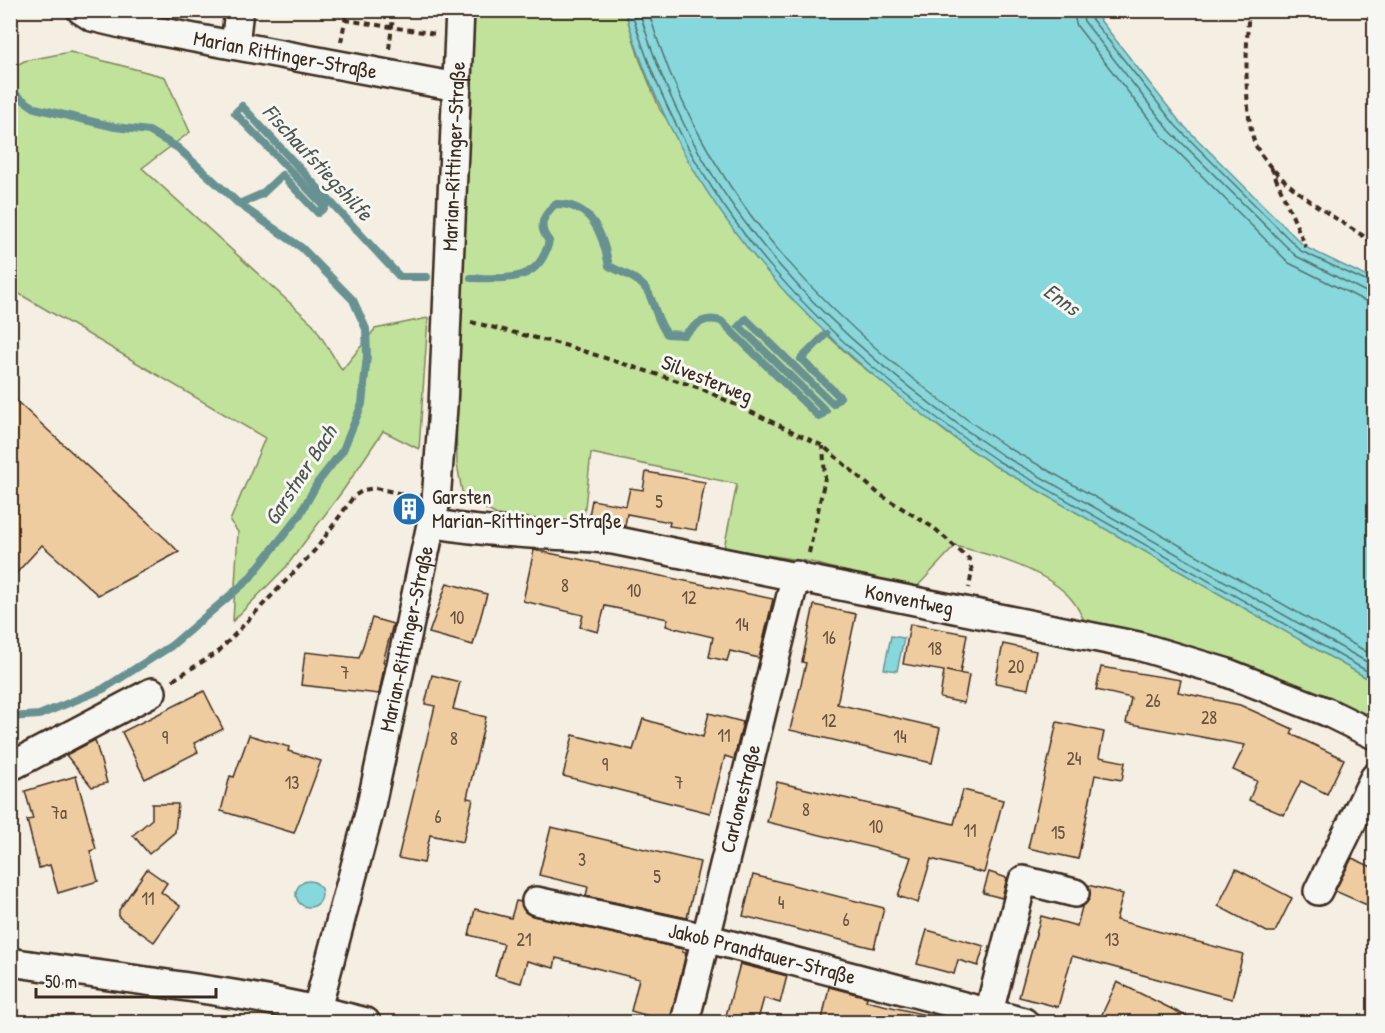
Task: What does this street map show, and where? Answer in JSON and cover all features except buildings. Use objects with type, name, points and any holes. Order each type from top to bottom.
[{"type":"street","name":"Marian Rittinger-Straße","points":[[81,10],[92,17],[130,26],[457,87]]},
{"type":"street","points":[[235,45],[239,10]]},
{"type":"street","name":"Marian-Rittinger-Straße","points":[[317,1009],[369,814],[434,512],[447,316],[460,10]]},
{"type":"street","name":"Konventweg","points":[[434,512],[464,530],[554,533],[613,540],[1082,633],[1177,657],[1290,697],[1374,735]]},
{"type":"street","name":"Carlonestraße","points":[[685,1023],[799,576]]},
{"type":"street","points":[[10,767],[152,692]]},
{"type":"street","points":[[1318,891],[1374,778]]},
{"type":"street","points":[[989,1012],[1023,880],[1075,893]]},
{"type":"street","name":"Jakob Prandtauer-Straße","points":[[536,901],[705,938],[1024,1023]]},
{"type":"street","points":[[10,962],[234,992],[317,1009],[366,1023]]},
{"type":"path","points":[[339,53],[347,10]]},
{"type":"path","points":[[388,50],[394,10]]},
{"type":"path","points":[[1249,10],[1247,63],[1251,129],[1257,147],[1269,164],[1298,192],[1374,243]]},
{"type":"path","points":[[345,20],[446,36]]},
{"type":"path","points":[[1269,164],[1306,247]]},
{"type":"path","name":"Silvesterweg","points":[[447,316],[564,345],[700,388],[823,446],[879,494],[934,528],[969,559],[972,571],[965,610]]},
{"type":"path","points":[[799,576],[825,478],[823,446]]},
{"type":"path","points":[[152,692],[218,652],[317,548],[354,496],[364,489],[375,488],[434,512]]},
{"type":"green space","points":[[475,11],[625,11],[639,58],[660,110],[826,334],[854,360],[948,434],[995,466],[1374,682],[1374,726],[1086,624],[1072,600],[1049,580],[1018,565],[969,549],[955,546],[913,591],[811,562],[724,548],[737,484],[591,453],[583,525],[497,515],[463,497],[457,464],[455,359]]},
{"type":"green space","points":[[70,52],[165,77],[190,132],[142,168],[313,324],[342,370],[375,329],[428,318],[419,449],[383,431],[344,489],[286,567],[233,621],[238,532],[230,521],[265,438],[11,289],[11,69],[24,61]]},
{"type":"water","name":"Enns","points":[[625,11],[1093,11],[1180,122],[1305,247],[1374,280],[1374,682],[995,466],[931,421],[872,374],[817,324],[767,272],[722,214],[684,152],[651,85]]},
{"type":"water","points":[[891,636],[904,638],[897,671],[884,669]]},
{"type":"water","points":[[309,881],[318,885],[322,894],[318,903],[309,907],[300,903],[296,894],[300,885]]},
{"type":"waterway","name":"Garstner Bach","points":[[10,91],[35,108],[115,127],[149,131],[178,148],[239,204],[302,248],[353,300],[366,329],[367,356],[362,404],[343,450],[318,482],[299,516],[248,580],[171,646],[103,689],[39,715],[10,717]]},
{"type":"waterway","name":"Fischaufstiegshilfe","points":[[239,204],[262,194],[282,175],[318,213],[325,207],[235,113],[242,106],[400,277],[427,277]]},
{"type":"waterway","name":"Fischaufstiegshilfe","points":[[471,278],[508,278],[529,272],[538,265],[549,241],[542,226],[547,213],[555,204],[568,205],[579,209],[594,223],[603,243],[609,266],[632,277],[646,289],[667,334],[684,335],[705,320],[721,321],[819,417],[826,411],[739,326],[746,319],[833,404],[840,397],[801,359],[826,334]]},
{"type":"place","name":"Garsten Marian-Rittinger-Straße","points":[[409,509]]}]
